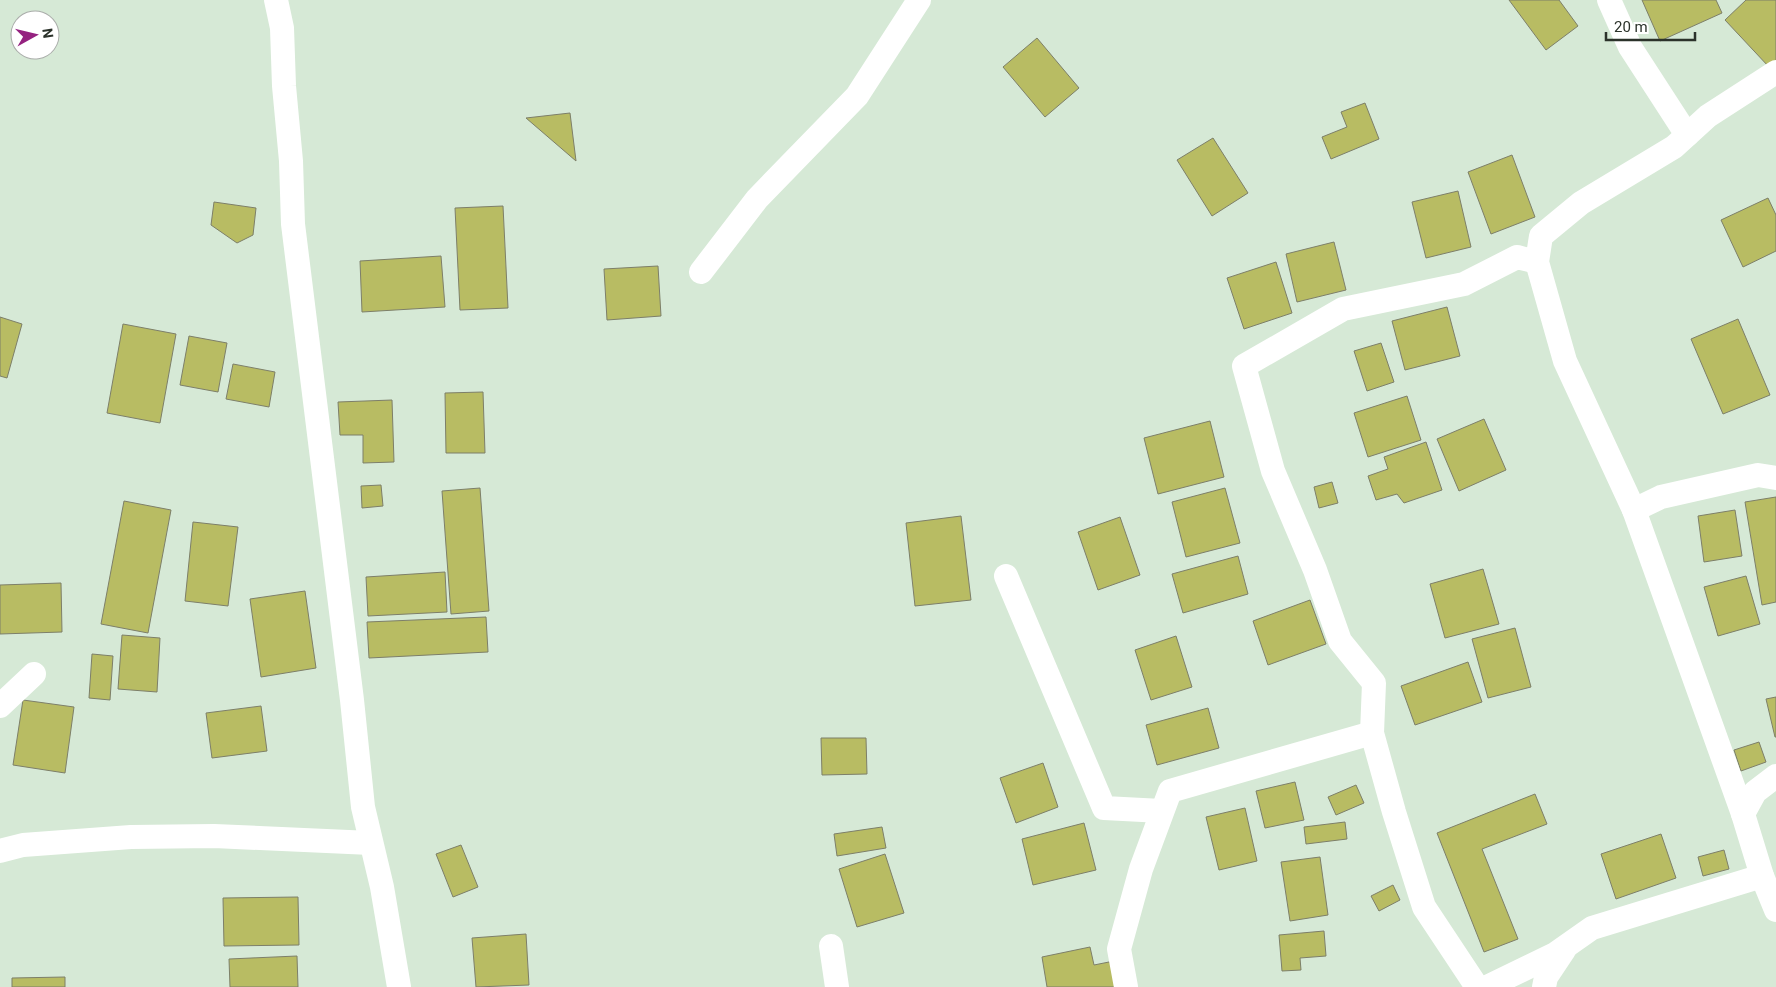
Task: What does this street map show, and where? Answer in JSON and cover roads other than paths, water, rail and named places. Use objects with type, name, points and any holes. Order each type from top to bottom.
[{"type":"street","points":[[276,0],[282,28],[284,86],[291,161],[293,224],[351,690],[363,807],[382,887],[399,987]]},
{"type":"street","points":[[700,272],[758,199],[857,96],[920,0]]},
{"type":"street","points":[[1609,0],[1630,47],[1686,135]]},
{"type":"street","points":[[1776,72],[1708,116],[1674,146],[1581,203],[1541,236],[1536,262],[1565,361],[1634,510],[1743,814],[1762,876],[1776,910]]},
{"type":"street","points":[[1477,987],[1424,907],[1394,812],[1372,733],[1374,683],[1340,640],[1315,570],[1273,471],[1244,366],[1343,309],[1464,284],[1517,257],[1536,262]]},
{"type":"street","points":[[1634,510],[1661,497],[1758,475],[1776,478]]},
{"type":"street","points":[[1006,576],[1104,808],[1162,811]]},
{"type":"street","points":[[0,706],[34,674]]},
{"type":"street","points":[[1126,987],[1120,949],[1141,869],[1170,791],[1372,733]]},
{"type":"street","points":[[1743,814],[1755,792],[1776,776]]},
{"type":"street","points":[[0,851],[23,845],[131,838],[206,836],[371,843]]},
{"type":"street","points":[[1487,987],[1555,954],[1592,928],[1762,876]]},
{"type":"street","points":[[1544,987],[1546,977],[1567,944]]},
{"type":"street","points":[[831,946],[837,987]]}]
